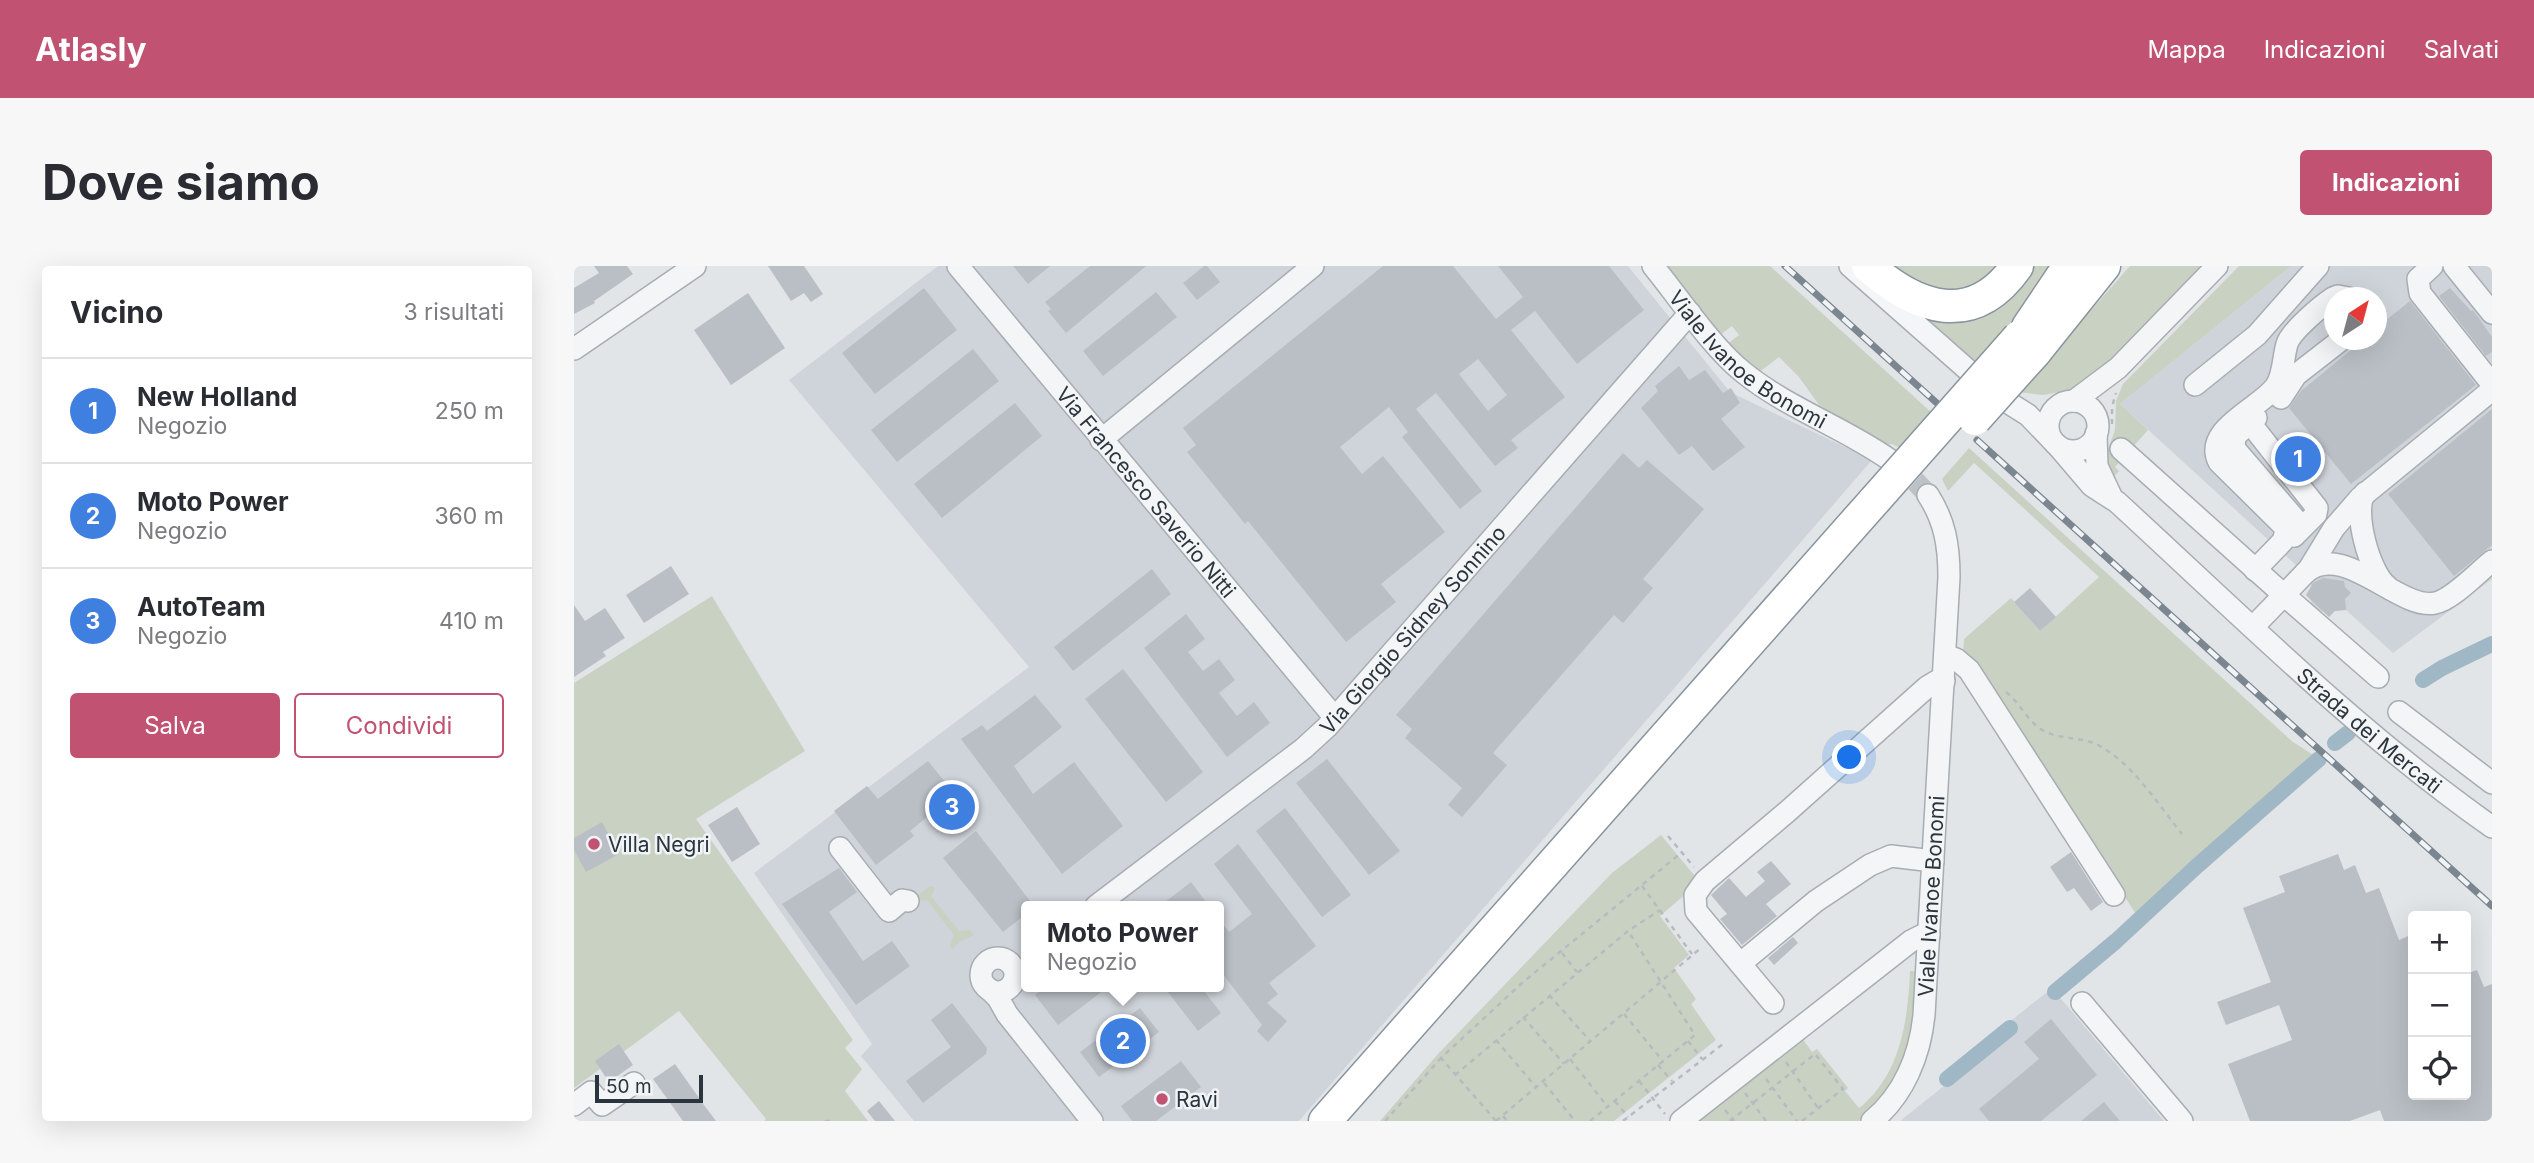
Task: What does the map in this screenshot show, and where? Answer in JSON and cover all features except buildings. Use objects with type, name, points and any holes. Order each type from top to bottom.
[{"type":"highway","points":[[1868,266],[1908,296],[1924,303],[1942,306],[1970,303],[1986,295],[2000,286],[2017,266]]},
{"type":"highway","points":[[2035,336],[2069,266]]},
{"type":"highway","points":[[2035,336],[2054,303],[2089,266]]},
{"type":"highway","points":[[1325,1121],[2035,336],[2104,266]]},
{"type":"highway","points":[[2035,336],[2088,301],[2120,266]]},
{"type":"highway","points":[[1352,1121],[1883,507]]},
{"type":"highway","points":[[1306,1121],[1344,1080],[1413,1022]]},
{"type":"street","points":[[574,349],[695,266]]},
{"type":"street","name":"Via Francesco Saverio Nitti","points":[[958,266],[1335,718]]},
{"type":"street","points":[[1101,440],[1313,266]]},
{"type":"street","name":"Viale Ivanoe Bonomi","points":[[1653,266],[1729,359],[1747,376],[1890,460]]},
{"type":"street","points":[[1850,266],[1969,371]]},
{"type":"street","points":[[2121,365],[2106,397],[2106,434],[2080,449],[2070,450],[2055,443],[2049,432],[2048,421],[2053,410],[2069,402],[2121,365],[2217,266]]},
{"type":"street","points":[[2194,385],[2257,335],[2318,266]]},
{"type":"street","points":[[2432,266],[2418,279],[2420,293],[2492,384]]},
{"type":"street","points":[[2454,266],[2492,313]]},
{"type":"street","points":[[2291,533],[2219,462],[2215,444],[2231,424],[2277,384],[2288,340],[2324,306]]},
{"type":"street","name":"Via Giorgio Sidney Sonnino","points":[[1103,901],[1303,749],[1335,718],[1690,313]]},
{"type":"street","points":[[2291,533],[2234,448],[2235,436],[2279,399],[2296,376],[2328,350]]},
{"type":"street","points":[[2253,626],[2305,573],[2341,519],[2367,492],[2492,390]]},
{"type":"street","name":"Strada dei Mercati","points":[[2378,677],[2255,570],[2106,434],[2090,408],[2069,402],[2012,400],[2055,443],[2092,486],[2117,502],[2399,757],[2492,827]]},
{"type":"street","name":"Strada dei Mercati","points":[[2106,434],[2095,457],[2098,471],[2117,502]]},
{"type":"street","points":[[2367,492],[2360,502],[2367,545],[2376,575],[2390,588]]},
{"type":"street","name":"Viale Ivanoe Bonomi","points":[[1872,1121],[1885,1110],[1908,1074],[1918,1048],[1924,1015],[1949,585],[1948,546],[1941,518],[1927,495]]},
{"type":"street","points":[[2255,570],[2291,533]]},
{"type":"street","points":[[2305,573],[2316,565],[2335,564],[2423,603],[2434,604],[2447,598],[2492,561]]},
{"type":"street","points":[[1945,655],[1961,662],[1972,676],[2114,895]]},
{"type":"street","points":[[1773,1003],[1694,906],[1695,895],[1705,881],[1927,687],[1937,681],[1944,681]]},
{"type":"street","name":"Strada dei Mercati","points":[[2399,712],[2492,783]]},
{"type":"street","points":[[840,848],[889,911],[902,900],[908,901]]},
{"type":"street","points":[[1741,963],[1816,901],[1879,860],[1899,856],[1933,861]]},
{"type":"street","points":[[1681,1121],[1911,941],[1921,936],[1929,936]]},
{"type":"street","points":[[1021,957],[991,959],[982,968],[982,978],[1005,1012],[1092,1121]]},
{"type":"street","points":[[1004,959],[1017,976],[1011,1000],[1016,1023]]},
{"type":"street","points":[[988,988],[998,991],[1017,976]]},
{"type":"street","points":[[2082,1003],[2182,1121]]},
{"type":"street","points":[[574,1105],[591,1092],[602,1105],[634,1083]]},
{"type":"path","points":[[2106,434],[2117,390]]},
{"type":"path","points":[[1972,676],[1984,685],[2009,694],[2034,723],[2044,730],[2056,736],[2090,742],[2112,755],[2134,775],[2182,834]]},
{"type":"path","points":[[1668,836],[1705,881]]},
{"type":"path","points":[[1385,1121],[1441,1058],[1522,983],[1682,853]]},
{"type":"path","points":[[1642,886],[1693,955]]},
{"type":"path","points":[[1454,1075],[1628,931],[1660,910]]},
{"type":"path","points":[[1590,1121],[1695,1035],[1628,931]]},
{"type":"path","points":[[1441,1058],[1496,1121],[1717,935]]},
{"type":"path","points":[[1561,951],[1577,972]]},
{"type":"path","points":[[1549,995],[1591,1042]]},
{"type":"path","points":[[1624,1014],[1663,1061]]},
{"type":"path","points":[[1523,1017],[1564,1064]]},
{"type":"path","points":[[1496,1040],[1536,1087]]},
{"type":"path","points":[[1688,1041],[1702,1059]]},
{"type":"path","points":[[1623,1121],[1723,1044]]},
{"type":"path","points":[[1775,1047],[1818,1108]]},
{"type":"path","points":[[1730,1121],[1752,1103],[1772,1088],[1793,1072],[1815,1054],[1843,1089],[1799,1121],[1772,1088],[1754,1064]]},
{"type":"path","points":[[1570,1059],[1608,1107]]},
{"type":"path","points":[[1658,1065],[1673,1083]]},
{"type":"path","points":[[1735,1079],[1766,1121]]},
{"type":"path","points":[[1639,1081],[1670,1121]]},
{"type":"path","points":[[1543,1082],[1575,1121]]},
{"type":"path","points":[[1615,1101],[1628,1117]]},
{"type":"path","points":[[1503,1116],[1507,1121]]},
{"type":"path","points":[[825,1121],[831,1121]]},
{"type":"shaded area","points":[[938,266],[1628,266],[1730,392],[1872,460],[1299,1121],[914,1121],[861,1056],[872,1044],[754,873],[1029,667],[789,380]]},
{"type":"shaded area","points":[[1664,266],[1770,266],[1932,413],[1900,448],[1892,444],[1884,445],[1819,405],[1799,377],[1779,357],[1758,373],[1727,344],[1739,335],[1732,326],[1720,335]]},
{"type":"shaded area","points":[[1880,266],[2008,266],[1954,299]]},
{"type":"shaded area","points":[[2026,266],[2061,266],[1977,362],[1913,309]]},
{"type":"shaded area","points":[[2130,266],[2204,266],[2099,376],[2076,389],[2043,395],[2019,392]]},
{"type":"shaded area","points":[[2239,266],[2291,266],[2120,404],[2148,430],[2115,467],[2119,471],[2113,478],[2107,464],[2107,452],[2115,430],[2116,401],[2123,384]]},
{"type":"shaded area","points":[[2291,266],[2492,266],[2492,579],[2393,653],[2346,610],[2312,612],[2311,601],[2306,595],[2311,589],[2310,578],[2120,404]]},
{"type":"shaded area","points":[[1969,448],[2293,742],[2315,756],[2136,914],[1963,653],[1964,639],[2011,598],[2040,631],[2099,577],[1974,463],[1948,491],[1942,479]]},
{"type":"shaded area","points":[[712,596],[805,751],[696,819],[853,1040],[845,1048],[862,1069],[845,1091],[868,1121],[764,1121],[766,1119],[679,1011],[574,1088],[574,683]]},
{"type":"shaded area","points":[[1661,835],[1698,880],[1660,916],[1689,955],[1674,968],[1696,999],[1691,1004],[1716,1040],[1614,1121],[1380,1121],[1438,1054],[1612,873]]},
{"type":"shaded area","points":[[930,886],[935,888],[931,896],[959,931],[970,930],[974,935],[959,942],[953,949],[950,946],[954,935],[927,900],[917,901],[917,896]]},
{"type":"shaded area","points":[[1910,971],[1919,971],[1915,1013],[1905,1053],[1888,1090],[1859,1121],[1696,1121],[1802,1038],[1812,1052],[1817,1049],[1848,1088],[1845,1091],[1859,1108],[1873,1095],[1893,1064],[1904,1028]]},
{"type":"shaded area","points":[[2052,988],[2164,1121],[1900,1121],[1949,1082],[1943,1075]]},
{"type":"waterway","points":[[2423,680],[2492,644]]},
{"type":"waterway","points":[[2335,743],[2348,733]]},
{"type":"waterway","points":[[2055,992],[2116,941],[2319,759]]},
{"type":"waterway","points":[[1947,1079],[2010,1028]]},
{"type":"tunnel","points":[[1892,461],[1928,495]]},
{"type":"railway","points":[[1785,266],[1939,405]]},
{"type":"railway","points":[[1977,440],[2492,906]]},
{"type":"place","name":"New Holland","points":[[2298,459]]},
{"type":"place","name":"AutoTeam","points":[[952,807]]},
{"type":"place","name":"Villa Negri","points":[[594,844]]},
{"type":"place","name":"Moto Power","points":[[1123,1041]]},
{"type":"place","name":"Ravi","points":[[1162,1099]]}]
